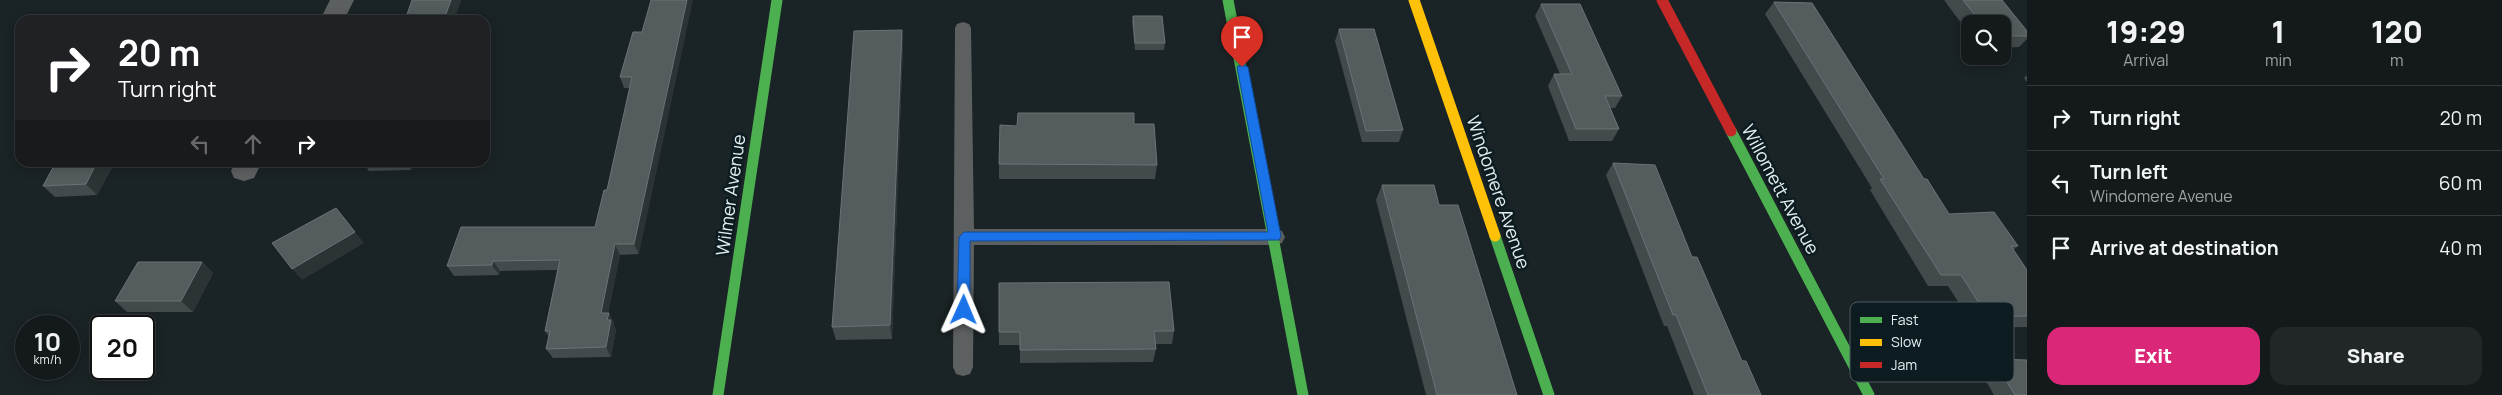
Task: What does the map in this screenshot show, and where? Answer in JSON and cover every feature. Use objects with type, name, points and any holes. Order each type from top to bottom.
[{"type":"street","points":[[334,15],[342,0]]},
{"type":"street","name":"Wilmer Avenue","points":[[718,395],[777,0]]},
{"type":"street","points":[[1228,0],[1275,236],[1303,395]]},
{"type":"street","name":"Windomere Avenue","points":[[1414,0],[1549,395]]},
{"type":"street","name":"Willomett Avenue","points":[[1662,0],[1850,359]]},
{"type":"street","name":"Willomett Avenue","points":[[1862,382],[1869,395]]},
{"type":"lane","points":[[963,28],[963,367]]},
{"type":"lane","points":[[964,237],[1275,236]]},
{"type":"building","points":[[412,0],[451,0],[446,14],[407,15]]},
{"type":"building","points":[[651,0],[687,0],[634,244],[615,244],[601,313],[609,313],[607,320],[611,320],[606,347],[546,349],[550,331],[545,331],[560,260],[493,261],[492,265],[447,266],[461,227],[595,227],[604,190],[607,190],[632,77],[620,77],[633,32],[642,32]]},
{"type":"building","points":[[1963,0],[2002,0],[2027,31],[2027,36],[2011,36],[2011,15],[1975,15]]},
{"type":"building","points":[[1774,2],[1812,3],[1924,179],[1927,179],[1949,214],[1994,212],[2018,246],[2011,246],[2027,270],[2027,316],[2014,316],[2014,302],[1978,302],[1961,275],[1941,275],[1880,179],[1884,179]]},
{"type":"building","points":[[1541,4],[1580,4],[1622,96],[1605,96],[1619,129],[1576,129],[1554,74],[1572,74]]},
{"type":"building","points":[[1133,16],[1162,16],[1165,43],[1135,43]]},
{"type":"building","points":[[1339,29],[1374,29],[1403,130],[1366,131]]},
{"type":"building","points":[[902,30],[890,325],[832,327],[854,31]]},
{"type":"building","points":[[1018,113],[1134,113],[1134,124],[1154,124],[1157,165],[999,164],[1000,125],[1017,126]]},
{"type":"building","points":[[1613,163],[1655,165],[1692,257],[1697,257],[1742,361],[1746,361],[1761,395],[1708,395],[1676,315],[1673,315]]},
{"type":"building","points":[[53,167],[94,167],[86,184],[43,186]]},
{"type":"building","points":[[1382,185],[1434,185],[1439,205],[1458,205],[1517,395],[1437,395]]},
{"type":"building","points":[[336,208],[355,232],[292,269],[272,243]]},
{"type":"building","points":[[138,262],[202,262],[181,301],[115,301]]},
{"type":"building","points":[[1169,282],[1174,331],[1154,331],[1156,349],[1020,350],[1020,332],[999,332],[999,283]]},
{"type":"building","points":[[2014,360],[2027,360],[2027,395],[2015,395],[2007,382],[2014,382]]},
{"type":"traffic: fast","points":[[718,395],[777,0]]},
{"type":"traffic: fast","points":[[1228,0],[1303,395]]},
{"type":"traffic: fast","points":[[1731,131],[1850,359]]},
{"type":"traffic: fast","points":[[1495,236],[1549,395]]},
{"type":"traffic: fast","points":[[1862,382],[1869,395]]},
{"type":"traffic: slow","points":[[1414,0],[1495,236]]},
{"type":"traffic: jam","points":[[1662,0],[1731,131]]},
{"type":"route","points":[[964,310],[964,237],[1275,236],[1242,67]]}]
